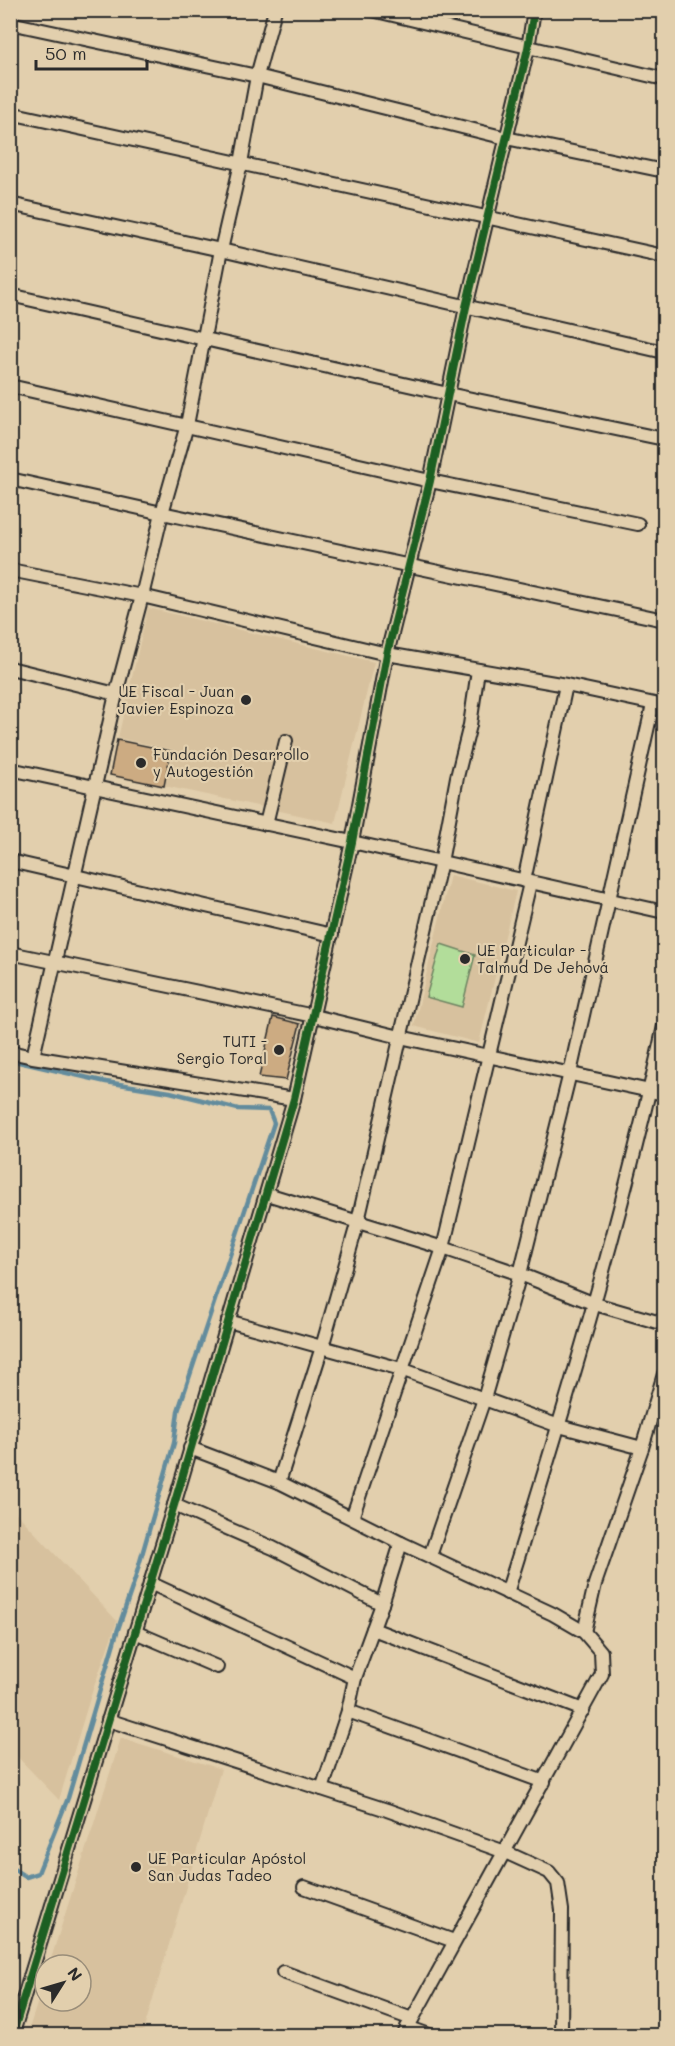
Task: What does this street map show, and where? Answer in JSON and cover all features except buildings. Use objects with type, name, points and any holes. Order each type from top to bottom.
[{"type":"street","points":[[33,1057],[116,694],[187,425],[257,76],[274,10]]},
{"type":"street","points":[[372,10],[664,80]]},
{"type":"street","points":[[12,2036],[174,1506],[294,1099],[352,842],[387,654],[430,481],[466,307],[528,48],[534,10]]},
{"type":"street","points":[[10,23],[257,76],[506,138],[664,171]]},
{"type":"street","points":[[10,113],[664,256]]},
{"type":"street","points":[[10,204],[664,352]]},
{"type":"street","points":[[10,295],[448,394],[664,439]]},
{"type":"street","points":[[10,386],[430,481],[638,524]]},
{"type":"street","points":[[10,478],[162,513],[664,620]]},
{"type":"street","points":[[10,570],[142,596],[387,654],[566,685],[658,705],[608,898],[570,1073],[520,1274],[484,1399],[430,1556]]},
{"type":"street","points":[[10,668],[116,694]]},
{"type":"street","points":[[279,1482],[322,1347],[358,1221],[441,861],[457,777],[470,725],[478,670]]},
{"type":"street","points":[[352,1518],[442,1248],[527,882],[566,685]]},
{"type":"street","points":[[266,824],[286,741]]},
{"type":"street","points":[[10,769],[441,861],[664,912]]},
{"type":"street","points":[[10,861],[332,935]]},
{"type":"street","points":[[10,953],[314,1016],[664,1094]]},
{"type":"street","points":[[507,1593],[595,1304],[650,1090],[664,1026]]},
{"type":"street","points":[[10,1052],[294,1099]]},
{"type":"street","points":[[267,1194],[442,1248],[520,1274],[595,1304],[664,1324]]},
{"type":"street","points":[[228,1322],[401,1369],[559,1426],[642,1448]]},
{"type":"street","points":[[584,1632],[595,1584],[642,1448],[664,1374]]},
{"type":"street","points":[[190,1448],[279,1482],[401,1543],[553,1614],[584,1632],[601,1652],[602,1674],[407,2027]]},
{"type":"street","points":[[174,1506],[273,1548],[382,1604]]},
{"type":"street","points":[[322,1789],[348,1711],[355,1677],[382,1604],[401,1543]]},
{"type":"street","points":[[150,1582],[355,1677]]},
{"type":"street","points":[[373,1629],[583,1710]]},
{"type":"street","points":[[135,1632],[217,1667]]},
{"type":"street","points":[[348,1711],[544,1782]]},
{"type":"street","points":[[108,1720],[322,1789],[505,1852],[549,1872],[558,1882],[562,1910],[561,2036]]},
{"type":"street","points":[[304,1887],[454,1941]]},
{"type":"street","points":[[283,1972],[432,2036]]},
{"type":"shaded area","name":"UE Fiscal - Juan Javier Espinoza","points":[[148,608],[374,662],[335,823],[165,786],[173,750],[118,738]]},
{"type":"shaded area","name":"UE Particular - Talmud De Jehová","points":[[450,875],[516,891],[479,1043],[414,1026]]},
{"type":"shaded area","points":[[10,1506],[117,1621],[90,1698],[59,1800],[11,1750]]},
{"type":"shaded area","name":"UE Particular Apóstol San Judas Tadeo","points":[[121,1738],[221,1769],[143,2032],[149,2035],[27,2035],[34,2013],[93,2013],[93,1953],[53,1953]]},
{"type":"green space","points":[[441,944],[475,955],[462,1007],[426,997]]},
{"type":"waterway","points":[[10,1060],[106,1082],[170,1092],[238,1109],[269,1110],[274,1123],[178,1411],[174,1443],[68,1798],[38,1873],[26,1877],[10,1867]]},
{"type":"cycle path","points":[[12,2036],[174,1505],[294,1099],[352,842],[387,654],[430,481],[466,307],[528,48],[534,10]]},
{"type":"place","name":"UE Fiscal - Juan Javier Espinoza","points":[[246,700]]},
{"type":"place","name":"Fundación Desarrollo y Autogestión","points":[[141,763]]},
{"type":"place","name":"UE Particular - Talmud De Jehová","points":[[465,959]]},
{"type":"place","name":"TUTI - Sergio Toral","points":[[279,1050]]},
{"type":"place","name":"UE Particular Apóstol San Judas Tadeo","points":[[136,1867]]}]
